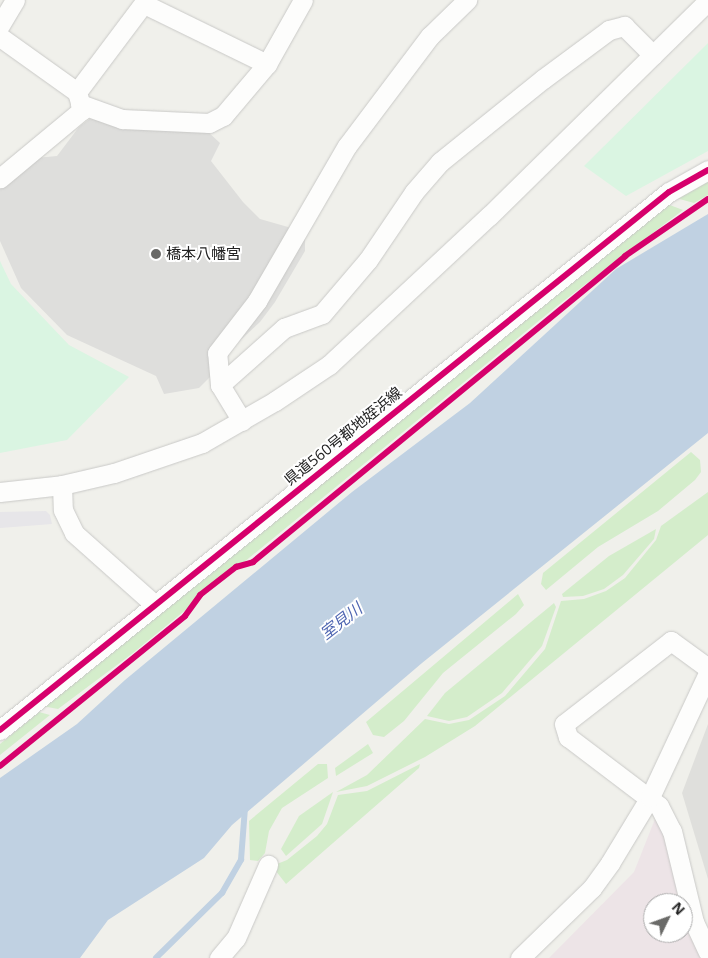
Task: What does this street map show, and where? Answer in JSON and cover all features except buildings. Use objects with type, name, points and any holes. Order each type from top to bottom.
[{"type":"street","points":[[0,25],[14,0]]},
{"type":"street","points":[[0,38],[79,98],[122,119],[209,123],[224,116],[267,64],[303,0]]},
{"type":"street","points":[[242,421],[220,385],[217,353],[257,301],[347,146],[430,36],[467,0]]},
{"type":"street","points":[[0,492],[62,485],[114,473],[202,443],[242,421],[343,353],[489,216],[708,1]]},
{"type":"street","points":[[0,178],[82,110],[79,98],[145,2],[267,64]]},
{"type":"street","points":[[220,385],[284,328],[322,314],[368,260],[414,192],[440,162],[543,79],[609,30],[624,26],[653,55]]},
{"type":"street","name":"県道560号都地姪浜線","points":[[0,730],[154,604],[669,192],[708,170]]},
{"type":"street","points":[[62,485],[63,510],[74,533],[154,604]]},
{"type":"street","points":[[708,668],[671,641],[564,724],[568,737],[660,806],[672,831],[694,922],[708,952]]},
{"type":"street","points":[[520,958],[592,888],[650,797],[708,673]]},
{"type":"street","points":[[220,958],[236,938],[268,865]]},
{"type":"shaded area","name":"橋本八幡宮","points":[[96,114],[206,130],[220,143],[211,161],[243,202],[260,219],[288,227],[305,239],[305,251],[275,302],[260,322],[232,348],[226,361],[199,388],[164,394],[156,376],[67,335],[21,288],[0,241],[0,189],[9,173],[25,159],[57,156],[79,127]]},
{"type":"shaded area","points":[[46,511],[50,515],[52,524],[0,528],[0,512]]},
{"type":"shaded area","points":[[708,724],[708,879],[682,793]]},
{"type":"shaded area","points":[[655,819],[666,836],[678,893],[643,893],[643,943],[693,943],[693,936],[702,958],[549,958],[634,872]]},
{"type":"green space","points":[[708,43],[708,151],[626,196],[584,166]]},
{"type":"green space","points":[[708,180],[708,195],[694,203],[676,198]]},
{"type":"green space","points":[[667,204],[683,210],[557,306],[133,653],[58,709],[42,706]]},
{"type":"green space","points":[[0,261],[11,284],[69,345],[129,377],[67,440],[0,453]]},
{"type":"green space","points":[[691,452],[700,460],[701,472],[695,480],[658,511],[598,547],[546,590],[541,584],[543,573]]},
{"type":"green space","points":[[708,492],[708,535],[475,726],[425,757],[367,786],[336,792],[367,775],[425,719],[449,724],[469,720],[505,696],[545,649],[561,601],[584,599],[606,591],[625,578],[656,540],[661,526]]},
{"type":"green space","points":[[656,529],[654,539],[623,575],[604,589],[583,596],[563,597],[562,594],[609,556]]},
{"type":"green space","points":[[518,594],[524,605],[516,614],[443,673],[404,721],[384,737],[373,735],[366,722]]},
{"type":"green space","points":[[554,603],[556,607],[542,646],[502,693],[467,717],[449,721],[427,716],[445,693]]},
{"type":"green space","points":[[39,712],[50,715],[0,755],[0,744]]},
{"type":"green space","points":[[368,744],[373,753],[336,776],[335,768]]},
{"type":"green space","points":[[318,764],[327,764],[328,778],[282,808],[269,831],[265,853],[258,861],[250,860],[249,821]]},
{"type":"green space","points":[[420,764],[419,768],[286,884],[272,866],[287,860],[317,836],[327,824],[338,795],[367,791]]},
{"type":"green space","points":[[333,792],[322,824],[286,856],[281,849],[299,816]]},
{"type":"water","name":"室見川","points":[[708,214],[708,433],[422,663],[232,825],[204,858],[108,920],[80,958],[0,958],[0,778],[77,724],[125,680],[352,492],[470,403],[616,269]]},
{"type":"waterway","points":[[156,958],[222,893],[241,860],[245,808]]},
{"type":"cycle path","points":[[0,730],[669,192],[708,170]]},
{"type":"cycle path","points":[[0,766],[185,616],[200,595],[236,567],[253,562],[625,256],[708,199]]},
{"type":"place","name":"橋本八幡宮","points":[[156,254]]}]
